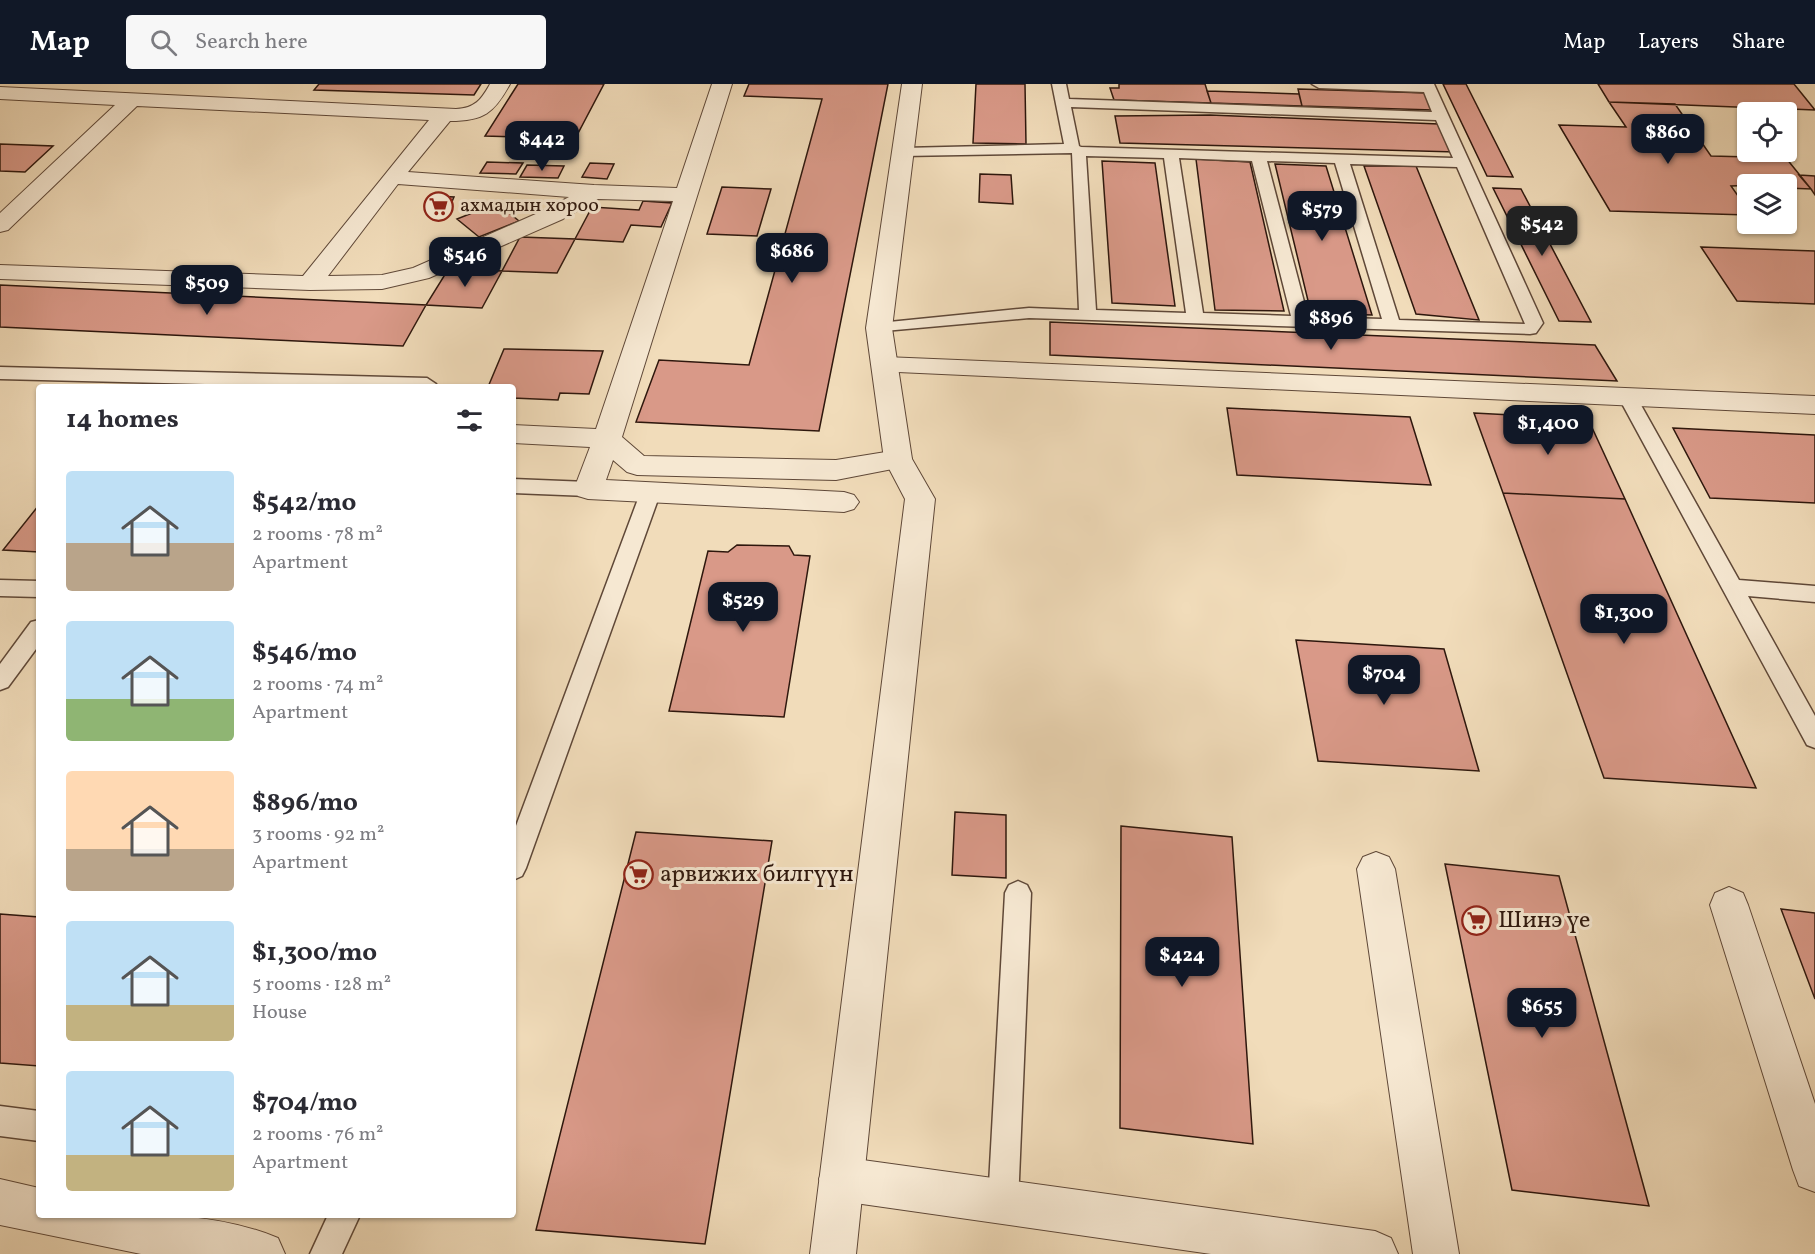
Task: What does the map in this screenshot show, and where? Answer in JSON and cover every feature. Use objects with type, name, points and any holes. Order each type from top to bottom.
[{"type":"street","points":[[0,93],[473,115],[488,107],[500,84]]},
{"type":"street","points":[[722,84],[608,439],[588,489],[844,502]]},
{"type":"street","points":[[833,1254],[920,499],[898,459],[879,328],[912,84]]},
{"type":"street","points":[[0,225],[132,100]]},
{"type":"street","points":[[310,283],[392,177],[444,115]]},
{"type":"street","points":[[392,177],[594,192],[686,195]]},
{"type":"street","points":[[0,192],[34,193]]},
{"type":"street","points":[[0,272],[310,283],[382,282],[421,273],[555,214],[594,192]]},
{"type":"street","points":[[885,365],[1815,405]]},
{"type":"street","points":[[516,434],[608,439],[637,465],[836,470],[898,459]]},
{"type":"street","points":[[1376,869],[1436,1254]]},
{"type":"street","points":[[1729,905],[1815,1170]]},
{"type":"street","points":[[841,1179],[1375,1254]]},
{"type":"street","points":[[0,1202],[36,1210]]},
{"type":"street","points":[[73,1218],[262,1254]]},
{"type":"lane","points":[[1059,84],[1075,149],[1088,314]]},
{"type":"lane","points":[[879,328],[1029,313],[1530,329],[1534,326],[1428,86],[1319,84]]},
{"type":"lane","points":[[1063,103],[1442,116]]},
{"type":"lane","points":[[903,152],[1075,149],[1462,163]]},
{"type":"lane","points":[[1171,154],[1195,318]]},
{"type":"lane","points":[[1258,156],[1301,321]]},
{"type":"lane","points":[[1341,159],[1392,324]]},
{"type":"lane","points":[[0,373],[427,384]]},
{"type":"lane","points":[[1628,398],[1815,738]]},
{"type":"lane","points":[[516,486],[588,489]]},
{"type":"lane","points":[[516,860],[651,491]]},
{"type":"lane","points":[[0,588],[36,589]]},
{"type":"lane","points":[[1733,588],[1815,594]]},
{"type":"lane","points":[[0,681],[36,632]]},
{"type":"lane","points":[[1003,1203],[1018,893]]},
{"type":"lane","points":[[0,1121],[36,1126]]},
{"type":"lane","points":[[326,1254],[344,1218]]},
{"type":"building","points":[[319,84],[481,84],[474,95],[314,90]]},
{"type":"building","points":[[518,84],[604,84],[575,139],[485,136]]},
{"type":"building","points":[[749,84],[888,84],[819,431],[636,422],[659,360],[749,365],[822,99],[744,96]]},
{"type":"building","points":[[976,84],[1025,84],[1026,144],[973,143]]},
{"type":"building","points":[[1119,84],[1205,84],[1211,103],[1114,100],[1110,88],[1119,88]]},
{"type":"building","points":[[1443,84],[1466,84],[1513,177],[1487,176]]},
{"type":"building","points":[[1598,84],[1794,84],[1815,110],[1797,109],[1797,102],[1737,102],[1737,107],[1609,102]]},
{"type":"building","points":[[1298,89],[1428,93],[1433,110],[1302,106]]},
{"type":"building","points":[[1207,91],[1299,94],[1302,106],[1211,103]]},
{"type":"building","points":[[1609,102],[1675,104],[1711,156],[1737,157],[1737,162],[1789,162],[1811,189],[1797,188],[1797,174],[1737,174],[1737,186],[1731,186],[1737,194],[1737,215],[1610,211],[1559,125],[1626,127]]},
{"type":"building","points":[[1210,115],[1439,124],[1456,152],[1120,143],[1115,116]]},
{"type":"building","points":[[0,144],[53,146],[25,172],[0,171]]},
{"type":"building","points":[[1196,159],[1250,162],[1284,311],[1215,310]]},
{"type":"building","points":[[1102,161],[1155,163],[1175,306],[1112,303]]},
{"type":"building","points":[[487,162],[523,163],[516,174],[480,173]]},
{"type":"building","points":[[590,163],[614,164],[607,179],[582,177]]},
{"type":"building","points":[[1275,164],[1326,166],[1372,315],[1311,313]]},
{"type":"building","points":[[527,165],[564,166],[558,178],[520,177]]},
{"type":"building","points":[[1364,166],[1416,166],[1479,320],[1416,314]]},
{"type":"building","points":[[980,174],[1011,175],[1013,204],[979,202]]},
{"type":"building","points":[[1799,175],[1815,176],[1815,195],[1811,189]]},
{"type":"building","points":[[722,187],[771,189],[757,236],[707,234]]},
{"type":"building","points":[[1493,188],[1521,189],[1591,322],[1559,321]]},
{"type":"building","points":[[435,196],[454,197],[447,213],[427,213]]},
{"type":"building","points":[[643,201],[672,203],[661,227],[631,225],[623,242],[575,239],[592,207],[639,210]]},
{"type":"building","points":[[497,203],[519,221],[479,237],[457,219]]},
{"type":"building","points":[[520,237],[575,239],[557,273],[502,271]]},
{"type":"building","points":[[1701,247],[1815,251],[1815,304],[1737,301]]},
{"type":"building","points":[[449,268],[502,271],[482,308],[426,305]]},
{"type":"building","points":[[0,285],[426,305],[403,346],[0,327]]},
{"type":"building","points":[[1050,322],[1595,345],[1617,381],[1050,355]]},
{"type":"building","points":[[504,349],[603,351],[589,394],[560,393],[558,400],[516,398],[516,384],[489,384]]},
{"type":"building","points":[[1227,408],[1410,417],[1431,485],[1237,475]]},
{"type":"building","points":[[1474,413],[1588,419],[1625,499],[1503,493]]},
{"type":"building","points":[[1673,428],[1815,435],[1815,503],[1710,498]]},
{"type":"building","points":[[1503,493],[1625,499],[1756,788],[1604,778]]},
{"type":"building","points":[[36,509],[36,552],[3,550]]},
{"type":"building","points":[[737,545],[789,546],[794,555],[810,556],[784,717],[669,711],[708,551],[728,552]]},
{"type":"building","points":[[1296,640],[1444,649],[1479,771],[1318,761]]},
{"type":"building","points":[[955,812],[1006,815],[1006,878],[952,875]]},
{"type":"building","points":[[1121,826],[1232,837],[1253,1144],[1120,1128]]},
{"type":"building","points":[[636,832],[772,841],[705,1244],[536,1230]]},
{"type":"building","points":[[1445,864],[1559,876],[1649,1206],[1512,1190]]},
{"type":"building","points":[[1781,909],[1815,913],[1815,999]]},
{"type":"building","points":[[0,914],[36,917],[36,1066],[0,1063]]},
{"type":"place","name":"ахмадын хороо","points":[[439,206]]},
{"type":"place","name":"арвижих билгүүн","points":[[639,875]]},
{"type":"place","name":"Шинэ үе","points":[[1477,921]]}]
